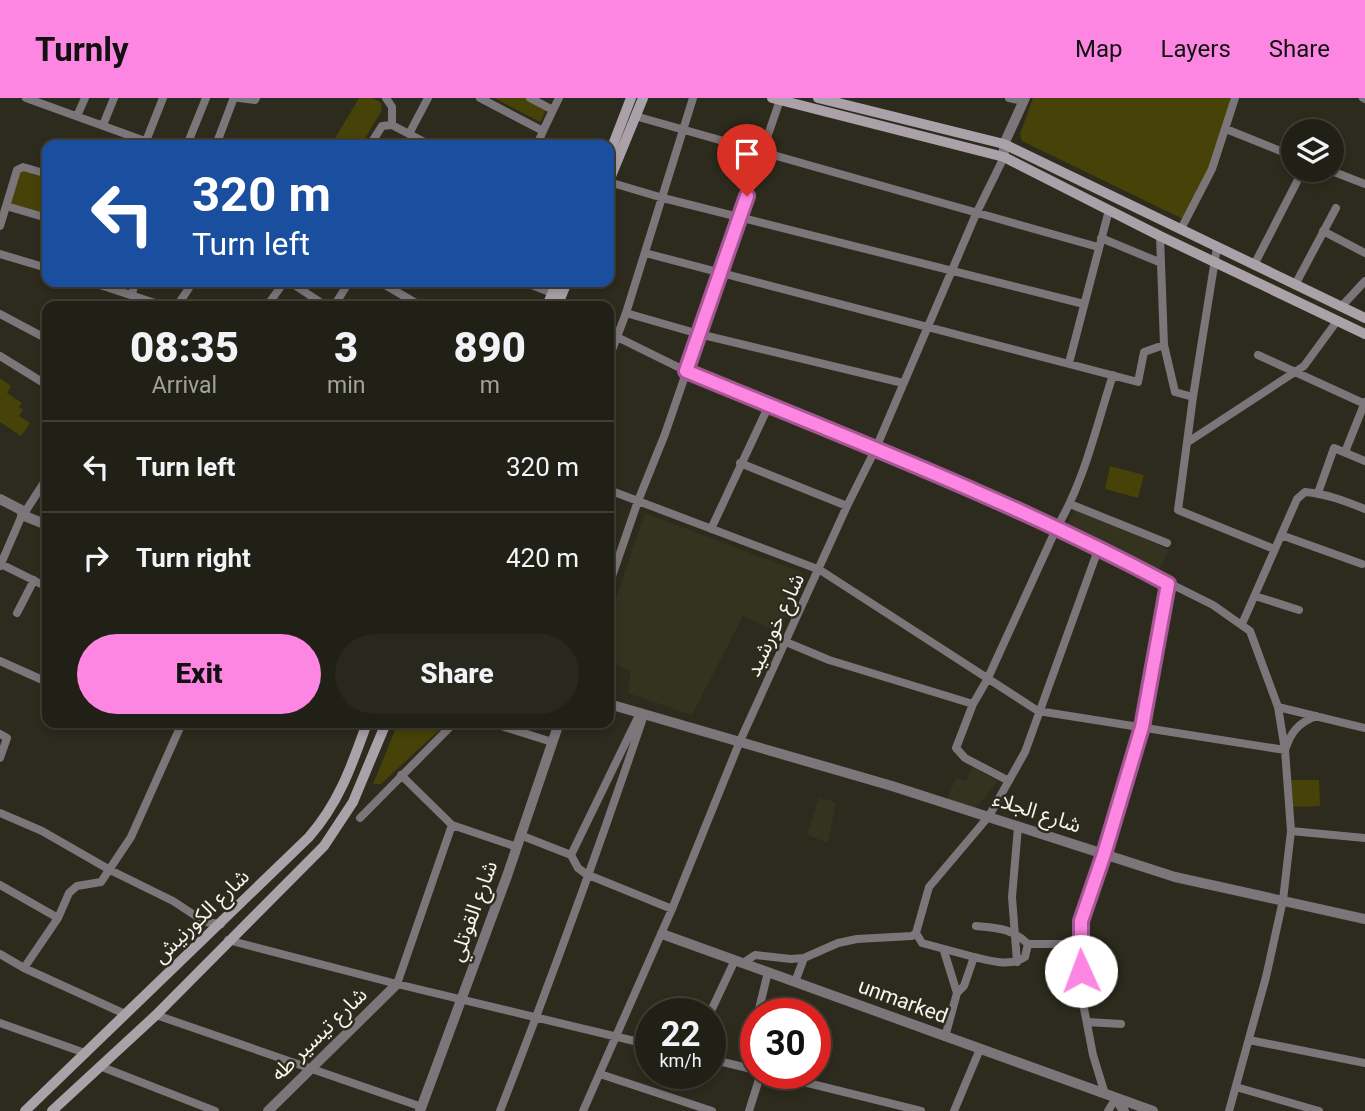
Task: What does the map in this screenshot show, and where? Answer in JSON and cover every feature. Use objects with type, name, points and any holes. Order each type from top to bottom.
[{"type":"main road","points":[[614,142],[631,98]]},
{"type":"main road","points":[[614,170],[643,98]]},
{"type":"main road","points":[[818,98],[1004,144],[1365,318]]},
{"type":"main road","points":[[776,99],[1004,157],[1160,236],[1365,334]]},
{"type":"main road","name":"شارع الكورنيش","points":[[25,1111],[221,924],[325,819],[349,774],[365,728]]},
{"type":"main road","name":"شارع الكورنيش","points":[[52,1111],[156,1016],[228,940],[315,856],[335,832],[353,802],[384,728]]},
{"type":"main road","points":[[159,982],[174,998]]},
{"type":"street","points":[[26,98],[143,140]]},
{"type":"street","points":[[77,116],[85,98]]},
{"type":"street","points":[[103,125],[114,98]]},
{"type":"street","points":[[146,140],[163,98]]},
{"type":"street","points":[[189,140],[206,98]]},
{"type":"street","points":[[218,140],[233,100],[256,98]]},
{"type":"street","points":[[386,98],[392,107],[392,125]]},
{"type":"street","points":[[409,134],[428,98]]},
{"type":"street","points":[[480,98],[543,131]]},
{"type":"street","points":[[530,98],[553,110]]},
{"type":"street","points":[[539,140],[559,98]]},
{"type":"street","points":[[614,332],[626,313],[693,98]]},
{"type":"street","points":[[1004,157],[1004,144],[1025,99],[1009,98]]},
{"type":"street","points":[[1181,229],[1212,169],[1235,98]]},
{"type":"street","points":[[614,571],[741,217],[776,99]]},
{"type":"street","points":[[635,117],[976,214],[1099,243],[1159,262]]},
{"type":"street","points":[[373,140],[382,126],[392,125],[420,140]]},
{"type":"street","points":[[1226,129],[1281,151]]},
{"type":"street","name":"شارع خورشيد","points":[[583,1111],[673,909],[740,741],[876,447],[976,214],[1004,157]]},
{"type":"street","points":[[0,226],[17,170],[23,167],[42,173]]},
{"type":"street","points":[[1344,176],[1365,184]]},
{"type":"street","points":[[1254,265],[1297,182]]},
{"type":"street","points":[[614,183],[1084,304]]},
{"type":"street","points":[[6,206],[42,217]]},
{"type":"street","points":[[1295,285],[1336,208]]},
{"type":"street","points":[[1069,363],[1109,210]]},
{"type":"street","points":[[1324,231],[1365,253]]},
{"type":"street","points":[[1160,236],[1164,345],[1175,392],[1193,397]]},
{"type":"street","points":[[1217,247],[1178,510],[1274,549]]},
{"type":"street","points":[[645,253],[1138,382],[1144,352],[1164,345]]},
{"type":"street","points":[[0,254],[42,267]]},
{"type":"street","points":[[1341,307],[1365,281]]},
{"type":"street","points":[[108,287],[151,301]]},
{"type":"street","points":[[132,294],[134,287]]},
{"type":"street","points":[[297,287],[318,301]]},
{"type":"street","points":[[389,287],[412,301]]},
{"type":"street","points":[[626,313],[699,334],[903,383]]},
{"type":"street","points":[[0,314],[42,336]]},
{"type":"street","points":[[1188,442],[1295,372],[1311,359],[1337,321]]},
{"type":"street","points":[[614,336],[686,371],[876,447],[1057,527],[1213,605],[1250,631],[1278,707],[1285,750],[1291,831],[1283,900],[1229,1111]]},
{"type":"street","points":[[1258,355],[1365,403],[1345,452]]},
{"type":"street","points":[[0,356],[42,382]]},
{"type":"street","points":[[1009,781],[965,758],[956,748],[973,704],[987,680],[1070,504],[1086,463],[1113,375]]},
{"type":"street","points":[[710,529],[769,405]]},
{"type":"street","points":[[1318,493],[1334,448],[1365,461]]},
{"type":"street","points":[[740,463],[847,506]]},
{"type":"street","points":[[42,486],[23,514],[1,565],[42,584]]},
{"type":"street","points":[[614,492],[820,570],[1038,711],[1285,750]]},
{"type":"street","points":[[1242,624],[1297,499],[1305,492],[1318,493],[1334,496],[1365,509]]},
{"type":"street","points":[[0,499],[42,523]]},
{"type":"street","points":[[1070,504],[1167,542]]},
{"type":"street","points":[[1281,535],[1362,564]]},
{"type":"street","points":[[719,998],[739,962],[755,955],[791,960],[804,958],[844,941],[912,936],[916,933],[929,887],[989,816],[1025,752],[1099,547]]},
{"type":"street","points":[[18,613],[34,580]]},
{"type":"street","points":[[1105,1094],[1093,1055],[1082,998],[1081,921],[1142,727],[1168,584]]},
{"type":"street","points":[[1255,596],[1299,610]]},
{"type":"street","points":[[786,642],[829,660],[973,704]]},
{"type":"street","points":[[0,661],[42,680]]},
{"type":"street","name":"شارع الجلاء","points":[[614,706],[989,816],[1175,877],[1365,919]]},
{"type":"street","points":[[1278,707],[1365,727]]},
{"type":"street","points":[[571,855],[642,714]]},
{"type":"street","points":[[500,1111],[561,954],[642,714]]},
{"type":"street","points":[[1285,750],[1297,726],[1316,716]]},
{"type":"street","points":[[24,968],[58,918],[69,893],[77,886],[98,884],[110,870],[136,828],[178,728]]},
{"type":"street","points":[[360,818],[449,728]]},
{"type":"street","points":[[508,728],[552,742]]},
{"type":"street","name":"شارع القوتلي","points":[[421,1109],[517,848],[557,728]]},
{"type":"street","points":[[0,734],[7,737],[0,758]]},
{"type":"street","points":[[401,775],[452,825],[517,848]]},
{"type":"street","points":[[0,813],[42,831],[110,870],[173,901],[205,922],[221,924]]},
{"type":"street","points":[[397,984],[452,825]]},
{"type":"street","points":[[1017,962],[1012,897],[1018,827]]},
{"type":"street","points":[[1291,831],[1365,838]]},
{"type":"street","points":[[520,835],[571,855],[578,868],[586,874],[673,909]]},
{"type":"street","points":[[0,885],[58,918]]},
{"type":"street","points":[[976,926],[1001,928],[1016,933],[1028,943],[1080,944]]},
{"type":"street","points":[[916,933],[922,943],[944,951],[1007,963],[1017,962],[1025,957],[1028,943]]},
{"type":"street","name":"unmarked","points":[[662,934],[1153,1111]]},
{"type":"street","points":[[228,940],[635,1041]]},
{"type":"street","points":[[944,951],[957,993]]},
{"type":"street","points":[[0,954],[24,968],[125,1014]]},
{"type":"street","points":[[945,1037],[957,993],[964,986],[974,957]]},
{"type":"street","points":[[795,982],[804,958]]},
{"type":"street","points":[[762,998],[768,972]]},
{"type":"street","name":"شارع تيسير طه","points":[[268,1111],[397,984]]},
{"type":"street","points":[[156,1016],[421,1109]]},
{"type":"street","points":[[1087,1022],[1121,1024]]},
{"type":"street","points":[[0,1023],[85,1054]]},
{"type":"street","points":[[1248,1040],[1365,1063]]},
{"type":"street","points":[[954,1111],[980,1049]]},
{"type":"street","points":[[102,1067],[215,1111]]},
{"type":"street","points":[[600,1074],[712,1111]]},
{"type":"street","points":[[1236,1087],[1319,1111]]},
{"type":"street","points":[[750,1111],[756,1089]]},
{"type":"street","points":[[831,1089],[921,1111]]},
{"type":"street","points":[[1108,1111],[1116,1098]]},
{"type":"street","points":[[1116,1098],[1117,1111]]},
{"type":"street","points":[[1116,1098],[1124,1111]]},
{"type":"shaded area","points":[[359,98],[373,98],[381,103],[382,110],[364,140],[334,140]]},
{"type":"shaded area","points":[[494,98],[527,98],[547,108],[540,122]]},
{"type":"shaded area","points":[[1033,98],[1231,98],[1210,167],[1183,219],[1022,141],[1020,134]]},
{"type":"shaded area","points":[[20,170],[42,177],[42,214],[10,204]]},
{"type":"shaded area","points":[[0,378],[11,386],[7,393],[22,403],[19,407],[23,410],[19,416],[30,423],[21,436],[0,422]]},
{"type":"shaded area","points":[[1110,466],[1144,475],[1138,498],[1105,489]]},
{"type":"shaded area","points":[[1076,507],[1169,550],[1159,570],[1066,527]]},
{"type":"shaded area","points":[[645,513],[803,573],[780,633],[743,616],[692,715],[628,693],[631,671],[614,664],[614,604]]},
{"type":"shaded area","points":[[396,728],[442,728],[381,784],[373,784]]},
{"type":"shaded area","points":[[973,767],[998,781],[975,809],[946,802],[956,778],[966,781]]},
{"type":"shaded area","points":[[1290,780],[1319,780],[1320,806],[1293,807]]},
{"type":"shaded area","points":[[819,798],[836,802],[828,843],[807,835]]},
{"type":"route","points":[[747,196],[686,371],[876,447],[1057,527],[1168,584],[1142,727],[1081,921],[1081,971]]}]
